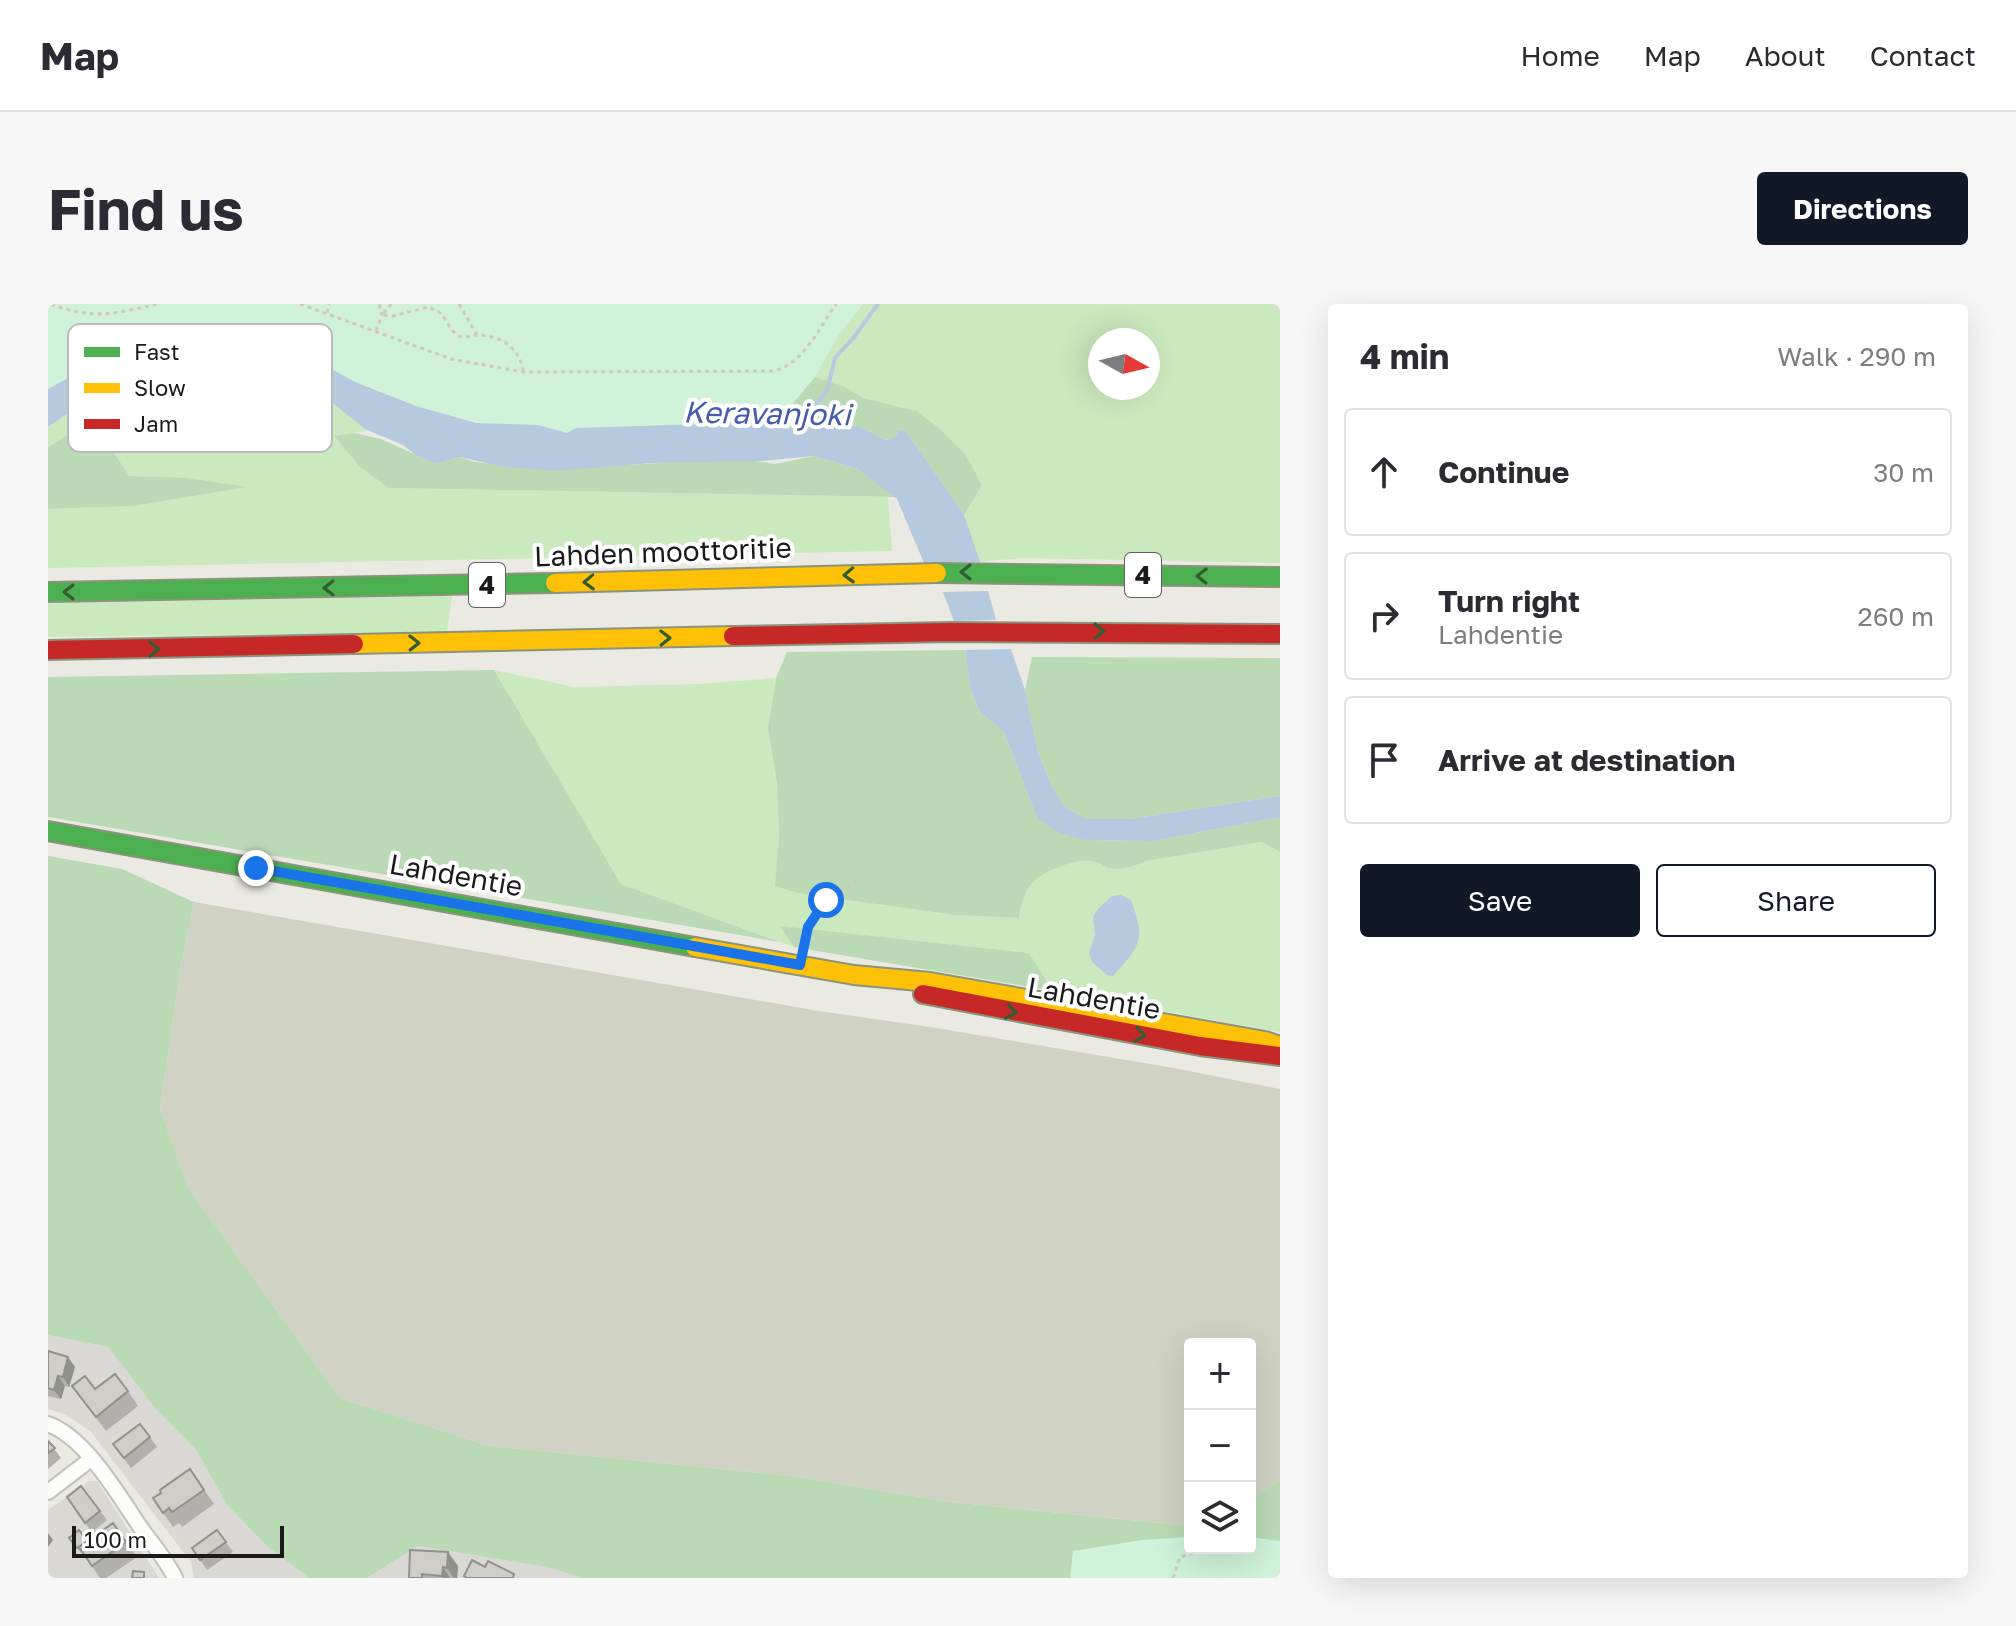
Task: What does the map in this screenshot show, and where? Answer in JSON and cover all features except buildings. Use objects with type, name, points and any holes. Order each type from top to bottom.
[{"type":"main road","name":"Lahden moottoritie","points":[[48,592],[1006,572],[1280,577]]},
{"type":"main road","name":"4","points":[[48,650],[1021,631],[1280,634]]},
{"type":"main road","name":"Lahdentie","points":[[48,831],[854,975],[926,995],[1265,1041],[1280,1046]]},
{"type":"main road","name":"Lahdentie","points":[[1064,1013],[1200,1046],[1280,1056]]},
{"type":"street","points":[[48,1424],[56,1427],[91,1459],[175,1578]]},
{"type":"street","points":[[48,1492],[91,1459]]},
{"type":"path","points":[[51,304],[92,315],[110,315],[157,304]]},
{"type":"path","points":[[300,304],[451,359],[523,372],[773,371],[786,368],[796,360],[836,304]]},
{"type":"path","points":[[327,313],[329,304]]},
{"type":"path","points":[[379,304],[382,315]]},
{"type":"path","points":[[376,331],[382,315],[391,304]]},
{"type":"path","points":[[459,304],[477,335]]},
{"type":"path","points":[[382,315],[393,316],[429,306],[441,314],[451,330],[462,337],[477,335],[496,338],[511,345],[521,360],[523,372]]},
{"type":"path","points":[[800,965],[808,927],[817,910],[826,900],[857,881]]},
{"type":"path","points":[[1173,1578],[1180,1557],[1190,1554]]},
{"type":"shaded area","points":[[194,902],[819,1011],[1174,1068],[1280,1089],[1280,1480],[1256,1496],[1256,1338],[1184,1338],[1184,1525],[951,1502],[792,1476],[490,1446],[340,1398],[189,1189],[160,1109],[181,965]]},
{"type":"shaded area","points":[[48,1335],[108,1347],[155,1408],[196,1450],[227,1505],[268,1547],[309,1578],[194,1578],[191,1562],[91,1432],[66,1415],[48,1409]]},
{"type":"shaded area","points":[[89,1481],[97,1481],[159,1578],[48,1578],[48,1510]]},
{"type":"shaded area","points":[[418,1546],[547,1567],[583,1578],[367,1578]]},
{"type":"green space","points":[[48,304],[863,304],[838,336],[815,377],[776,424],[576,428],[567,433],[538,425],[476,423],[416,406],[355,382],[332,369],[332,324],[68,324],[68,383],[48,389]]},
{"type":"green space","points":[[842,304],[1280,304],[1280,563],[1024,558],[976,562],[964,515],[982,485],[916,411],[863,398],[846,387],[788,372]]},
{"type":"green space","points":[[815,377],[846,387],[863,398],[916,411],[939,428],[965,454],[982,485],[964,515],[906,431],[899,430],[894,438],[886,440],[858,426],[826,422],[802,432],[764,422]]},
{"type":"green space","points":[[332,400],[368,430],[334,437],[389,488],[888,497],[892,551],[48,568],[48,509],[134,506],[244,487],[129,476],[114,452],[332,452]]},
{"type":"green space","points":[[68,413],[68,435],[48,447],[48,427]]},
{"type":"green space","points":[[354,433],[381,439],[436,464],[460,457],[474,462],[553,471],[742,459],[775,464],[814,456],[858,469],[896,497],[389,488],[360,467],[334,436]]},
{"type":"green space","points":[[68,435],[68,452],[114,452],[129,476],[187,478],[247,487],[134,506],[48,509],[48,447]]},
{"type":"green space","points":[[452,596],[447,632],[48,637],[48,601]]},
{"type":"green space","points":[[965,650],[970,687],[980,712],[1004,732],[1037,818],[1085,840],[1153,841],[1280,817],[1280,852],[1262,842],[1145,861],[1122,869],[1108,868],[1091,861],[1073,862],[1041,875],[1030,885],[1019,918],[955,915],[797,893],[775,886],[779,836],[777,784],[768,728],[776,678],[787,652]]},
{"type":"green space","points":[[1032,657],[1280,658],[1280,796],[1130,819],[1087,819],[1065,807],[1052,787],[1038,752],[1025,690]]},
{"type":"green space","points":[[494,670],[574,687],[700,684],[776,678],[768,728],[777,784],[779,836],[776,886],[797,893],[955,915],[1019,918],[1023,899],[1033,881],[1058,866],[1087,861],[1122,869],[1145,861],[1262,842],[1280,852],[1280,1032],[1053,991],[1029,953],[781,927],[794,947],[621,884],[48,761],[602,853]]},
{"type":"green space","points":[[494,670],[621,884],[780,942],[48,817],[48,677]]},
{"type":"green space","points":[[48,856],[122,869],[194,902],[181,965],[160,1109],[189,1189],[340,1398],[490,1446],[792,1476],[951,1502],[1184,1525],[1184,1554],[1256,1554],[1256,1496],[1280,1480],[1280,1578],[583,1578],[547,1567],[418,1546],[367,1578],[309,1578],[268,1547],[227,1505],[196,1450],[155,1408],[108,1347],[48,1335]]},
{"type":"green space","points":[[780,926],[1029,953],[1053,991],[794,947]]},
{"type":"green space","points":[[1184,1537],[1184,1554],[1256,1554],[1256,1538],[1280,1541],[1280,1578],[1070,1578],[1073,1551],[1142,1540]]},
{"type":"water","points":[[332,369],[355,382],[416,406],[476,423],[538,425],[567,433],[576,428],[764,422],[802,432],[826,422],[858,426],[886,440],[894,438],[899,430],[906,431],[964,515],[980,562],[924,563],[897,499],[858,469],[814,456],[553,471],[499,466],[460,457],[436,464],[403,445],[365,429],[332,402]]},
{"type":"water","points":[[68,378],[68,413],[48,427],[48,389]]},
{"type":"water","points":[[988,591],[996,620],[954,621],[943,592]]},
{"type":"water","points":[[1011,649],[1025,690],[1038,752],[1052,787],[1065,807],[1087,819],[1130,819],[1280,796],[1280,817],[1153,841],[1085,840],[1057,832],[1037,818],[1004,732],[980,712],[970,687],[965,650]]},
{"type":"water","points":[[1121,895],[1131,900],[1139,934],[1135,950],[1113,976],[1107,975],[1092,962],[1089,953],[1095,935],[1093,917],[1112,896]]},
{"type":"waterway","name":"Keravanjoki","points":[[792,433],[827,391],[835,358],[878,304]]},
{"type":"traffic: fast","points":[[937,573],[1280,577]]},
{"type":"traffic: fast","points":[[48,592],[555,583]]},
{"type":"traffic: fast","points":[[48,831],[695,947]]},
{"type":"traffic: slow","points":[[555,583],[937,573]]},
{"type":"traffic: slow","points":[[354,644],[733,636]]},
{"type":"traffic: slow","points":[[695,947],[854,975],[930,982],[1280,1046]]},
{"type":"traffic: jam","points":[[733,636],[950,632],[1280,634]]},
{"type":"traffic: jam","points":[[48,650],[354,644]]},
{"type":"traffic: jam","points":[[923,994],[1200,1046],[1280,1056]]},
{"type":"route","points":[[256,868],[800,965],[808,927],[826,900]]}]
